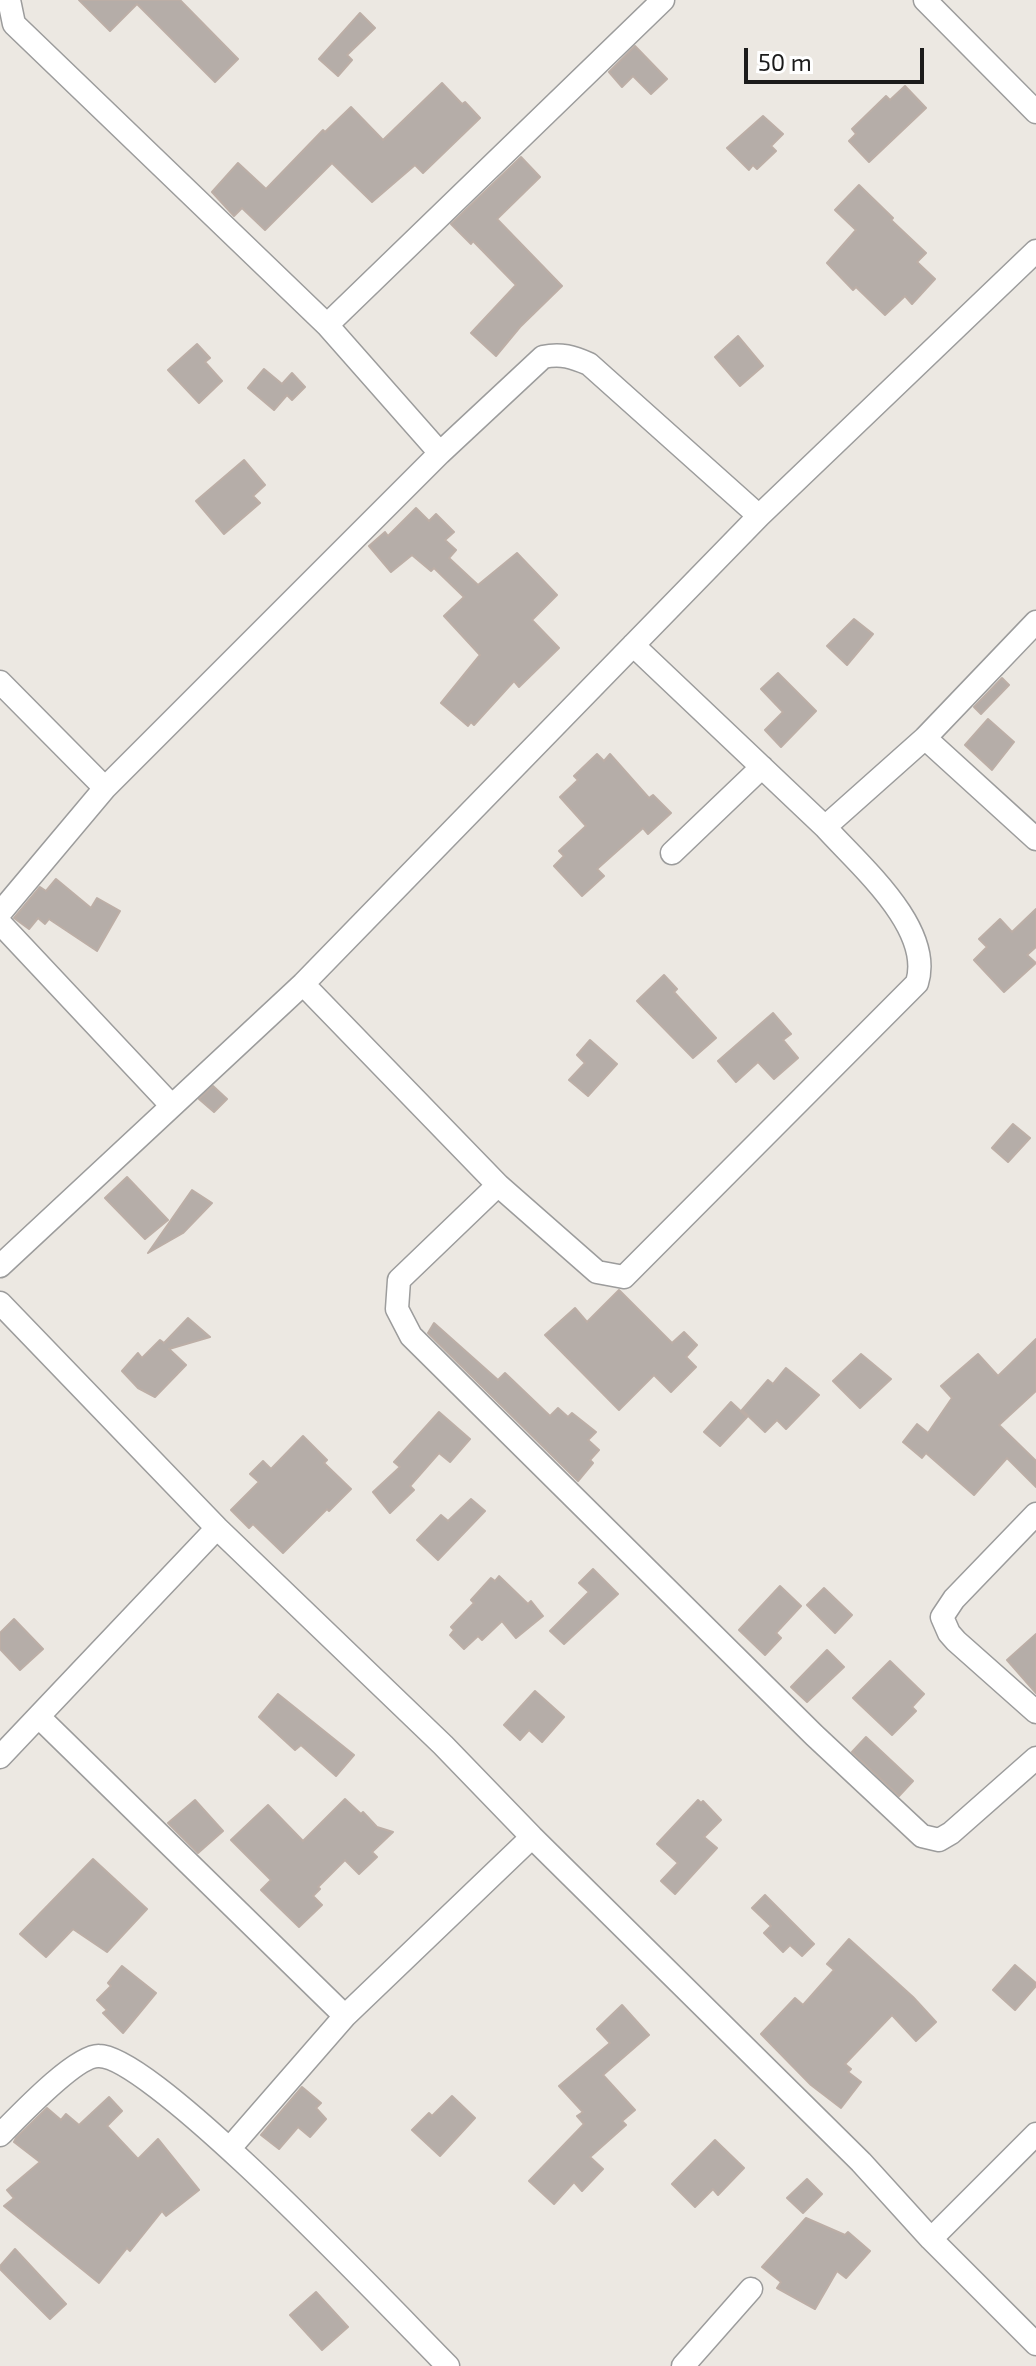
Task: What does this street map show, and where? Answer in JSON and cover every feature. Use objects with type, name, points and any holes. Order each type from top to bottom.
[{"type":"street","points":[[9,0],[14,24],[327,325],[440,453]]},
{"type":"street","points":[[327,325],[663,0]]},
{"type":"street","points":[[925,0],[1036,112]]},
{"type":"street","points":[[0,1266],[303,984],[759,516],[1036,251]]},
{"type":"street","points":[[0,913],[105,788],[440,453],[543,357],[557,354],[589,364],[759,516]]},
{"type":"street","points":[[825,827],[925,738],[1036,622]]},
{"type":"street","points":[[303,984],[498,1185],[597,1272],[624,1277],[917,983],[921,969],[919,950],[912,929],[900,911],[825,827],[633,645]]},
{"type":"street","points":[[0,682],[105,788]]},
{"type":"street","points":[[925,738],[1036,839]]},
{"type":"street","points":[[672,853],[762,767]]},
{"type":"street","points":[[0,923],[171,1105]]},
{"type":"street","points":[[498,1185],[399,1280],[397,1309],[411,1336],[814,1735],[922,1836],[939,1840],[951,1833],[1036,1758]]},
{"type":"street","points":[[0,1303],[217,1528],[443,1745],[861,2162],[931,2239],[1036,2344]]},
{"type":"street","points":[[1036,1514],[954,1599],[942,1617],[956,1641],[1036,1712]]},
{"type":"street","points":[[0,1757],[217,1528]]},
{"type":"street","points":[[39,1717],[345,2016]]},
{"type":"street","points":[[230,2148],[345,2016],[532,1837]]},
{"type":"street","points":[[0,2135],[70,2069],[96,2055],[118,2059],[230,2148],[448,2366]]},
{"type":"street","points":[[931,2239],[1036,2134]]},
{"type":"street","points":[[683,2366],[751,2289]]},
{"type":"building","points":[[79,0],[180,0],[238,59],[215,82],[137,4],[110,31]]},
{"type":"building","points":[[360,13],[375,28],[347,55],[352,60],[338,76],[319,59]]},
{"type":"building","points":[[635,46],[667,79],[651,94],[633,76],[622,87],[609,72]]},
{"type":"building","points":[[442,83],[480,118],[423,173],[415,165],[372,202],[332,163],[265,230],[242,208],[234,216],[212,192],[238,163],[266,189],[323,130],[325,132],[351,107],[383,140]]},
{"type":"building","points":[[905,86],[926,108],[869,162],[849,141],[856,134],[852,129],[886,96],[890,100]]},
{"type":"building","points":[[763,116],[783,134],[771,146],[776,151],[757,169],[753,165],[749,170],[727,148]]},
{"type":"building","points":[[521,157],[540,177],[497,219],[562,286],[520,327],[496,356],[471,333],[516,285],[473,241],[471,244],[451,224]]},
{"type":"building","points":[[859,185],[926,253],[917,262],[935,279],[912,304],[905,296],[885,315],[856,287],[853,290],[827,263],[856,230],[835,210]]},
{"type":"building","points":[[738,336],[763,366],[740,386],[715,357]]},
{"type":"building","points":[[197,344],[210,358],[205,362],[222,381],[199,403],[168,370]]},
{"type":"building","points":[[264,369],[282,384],[292,373],[305,387],[292,400],[287,395],[274,410],[248,388]]},
{"type":"building","points":[[244,460],[265,485],[253,496],[260,503],[224,534],[196,501]]},
{"type":"building","points":[[416,508],[429,521],[436,514],[454,532],[445,540],[456,550],[449,558],[478,585],[517,553],[557,595],[532,620],[559,648],[519,687],[514,681],[474,725],[471,722],[468,726],[441,703],[480,655],[444,616],[464,597],[434,568],[431,571],[412,555],[391,572],[369,546],[385,532],[388,536]]},
{"type":"building","points":[[854,619],[873,634],[847,665],[827,646]]},
{"type":"building","points":[[778,673],[816,711],[781,747],[765,730],[783,712],[761,689]]},
{"type":"building","points":[[1002,678],[1009,685],[981,714],[974,707]]},
{"type":"building","points":[[988,719],[1014,742],[992,770],[965,745]]},
{"type":"building","points":[[597,754],[604,761],[610,754],[649,798],[653,795],[671,813],[648,834],[643,828],[597,869],[604,876],[582,896],[554,866],[564,856],[559,851],[586,826],[560,797],[578,780],[574,776]]},
{"type":"building","points":[[56,879],[91,908],[97,898],[120,911],[97,951],[49,919],[45,924],[38,918],[29,929],[14,918],[40,887],[46,891]]},
{"type":"building","points":[[1036,909],[1036,947],[1027,955],[1036,963],[1004,992],[974,960],[987,947],[979,939],[1000,919],[1012,932]]},
{"type":"building","points":[[664,975],[677,989],[674,992],[716,1038],[693,1058],[637,1001]]},
{"type":"building","points":[[773,1013],[791,1034],[783,1040],[798,1058],[774,1079],[758,1062],[736,1082],[718,1061]]},
{"type":"building","points":[[590,1040],[617,1064],[588,1096],[569,1080],[585,1063],[577,1055]]},
{"type":"building","points":[[213,1086],[227,1099],[214,1112],[199,1099]]},
{"type":"building","points":[[1013,1124],[1030,1138],[1008,1162],[992,1148]]},
{"type":"building","points":[[127,1177],[168,1220],[145,1239],[105,1198]]},
{"type":"building","points":[[192,1190],[212,1203],[183,1233],[148,1253]]},
{"type":"building","points":[[619,1290],[672,1343],[684,1332],[697,1345],[686,1357],[696,1367],[671,1392],[654,1375],[619,1410],[545,1335],[575,1308],[587,1322]]},
{"type":"building","points":[[188,1318],[210,1337],[169,1349],[186,1365],[155,1397],[138,1388],[122,1371],[138,1353],[142,1358],[160,1340],[164,1343]]},
{"type":"building","points":[[434,1323],[498,1380],[505,1373],[550,1416],[558,1408],[568,1417],[572,1413],[596,1432],[588,1440],[599,1450],[578,1481],[428,1333]]},
{"type":"building","points":[[1036,1339],[1036,1391],[999,1425],[1036,1461],[1036,1487],[1007,1458],[974,1495],[926,1453],[922,1458],[903,1442],[917,1424],[928,1433],[952,1398],[941,1386],[978,1354],[998,1376]]},
{"type":"building","points":[[861,1354],[891,1379],[860,1408],[833,1381]]},
{"type":"building","points":[[786,1368],[819,1395],[786,1429],[777,1420],[765,1432],[742,1410],[768,1380],[773,1384]]},
{"type":"building","points":[[731,1402],[747,1417],[720,1446],[704,1432]]},
{"type":"building","points":[[439,1412],[470,1439],[450,1462],[439,1453],[410,1486],[414,1490],[390,1513],[373,1492],[400,1467],[394,1462]]},
{"type":"building","points":[[303,1436],[327,1460],[324,1463],[351,1489],[283,1553],[253,1524],[249,1528],[231,1510],[259,1482],[250,1474],[263,1461],[271,1469]]},
{"type":"building","points":[[471,1499],[485,1511],[438,1560],[417,1540],[441,1515],[448,1521]]},
{"type":"building","points":[[593,1569],[618,1594],[564,1644],[550,1631],[589,1592],[579,1583]]},
{"type":"building","points":[[499,1576],[528,1604],[531,1601],[543,1616],[516,1638],[502,1621],[482,1640],[478,1636],[464,1649],[450,1635],[454,1630],[451,1627],[474,1603],[471,1600],[491,1578],[495,1581]]},
{"type":"building","points":[[780,1586],[801,1606],[776,1633],[781,1638],[765,1655],[739,1630]]},
{"type":"building","points":[[824,1588],[852,1615],[835,1633],[807,1605]]},
{"type":"building","points":[[14,1619],[43,1649],[20,1670],[0,1649],[0,1633]]},
{"type":"building","points":[[1036,1634],[1036,1693],[1007,1660]]},
{"type":"building","points":[[827,1650],[844,1667],[807,1702],[791,1687]]},
{"type":"building","points":[[890,1661],[924,1694],[912,1707],[916,1711],[892,1735],[853,1698]]},
{"type":"building","points":[[535,1691],[564,1717],[542,1742],[529,1730],[520,1740],[504,1725]]},
{"type":"building","points":[[278,1694],[354,1755],[336,1776],[301,1745],[295,1750],[259,1717]]},
{"type":"building","points":[[866,1737],[913,1781],[899,1796],[852,1752]]},
{"type":"building","points":[[345,1799],[377,1827],[393,1832],[372,1852],[377,1857],[359,1874],[345,1860],[318,1887],[320,1889],[313,1896],[322,1905],[299,1927],[261,1890],[271,1880],[231,1840],[268,1805],[303,1841]]},
{"type":"building","points":[[195,1800],[223,1831],[198,1853],[168,1823]]},
{"type":"building","points":[[698,1800],[703,1801],[721,1820],[704,1837],[717,1848],[675,1894],[661,1881],[678,1863],[657,1844]]},
{"type":"building","points":[[93,1859],[147,1909],[107,1952],[73,1929],[46,1957],[20,1934]]},
{"type":"building","points":[[765,1895],[814,1944],[802,1956],[790,1945],[783,1952],[764,1933],[771,1926],[752,1908]]},
{"type":"building","points":[[849,1939],[936,2022],[916,2041],[892,2015],[845,2064],[851,2069],[848,2072],[861,2082],[841,2108],[811,2085],[761,2034],[795,1998],[803,2005],[834,1970],[827,1964]]},
{"type":"building","points":[[1015,1965],[1036,1986],[1015,2010],[993,1990]]},
{"type":"building","points":[[122,1966],[156,1993],[123,2033],[103,2013],[107,2010],[97,2000],[111,1986],[108,1983]]},
{"type":"building","points":[[622,2005],[649,2035],[603,2075],[635,2110],[622,2121],[626,2125],[590,2157],[603,2169],[582,2191],[574,2182],[554,2204],[529,2181],[584,2124],[577,2116],[583,2112],[559,2086],[610,2043],[597,2029]]},
{"type":"building","points":[[302,2087],[321,2103],[316,2108],[326,2119],[310,2137],[298,2127],[279,2149],[261,2135]]},
{"type":"building","points":[[452,2096],[475,2118],[440,2156],[412,2130]]},
{"type":"building","points":[[109,2097],[122,2111],[107,2126],[138,2159],[158,2139],[199,2190],[166,2216],[162,2211],[99,2283],[4,2206],[14,2198],[7,2190],[40,2162],[14,2142],[16,2138],[47,2108],[61,2120],[66,2114],[79,2125]]},
{"type":"building","points":[[715,2140],[744,2168],[718,2195],[713,2189],[695,2207],[672,2184]]},
{"type":"building","points":[[807,2179],[822,2194],[803,2213],[787,2198]]},
{"type":"building","points":[[806,2218],[845,2235],[848,2232],[870,2251],[846,2278],[837,2271],[815,2309],[777,2288],[781,2282],[762,2267]]},
{"type":"building","points":[[15,2249],[66,2304],[50,2319],[0,2269]]},
{"type":"building","points":[[316,2292],[348,2327],[322,2350],[290,2315]]}]
